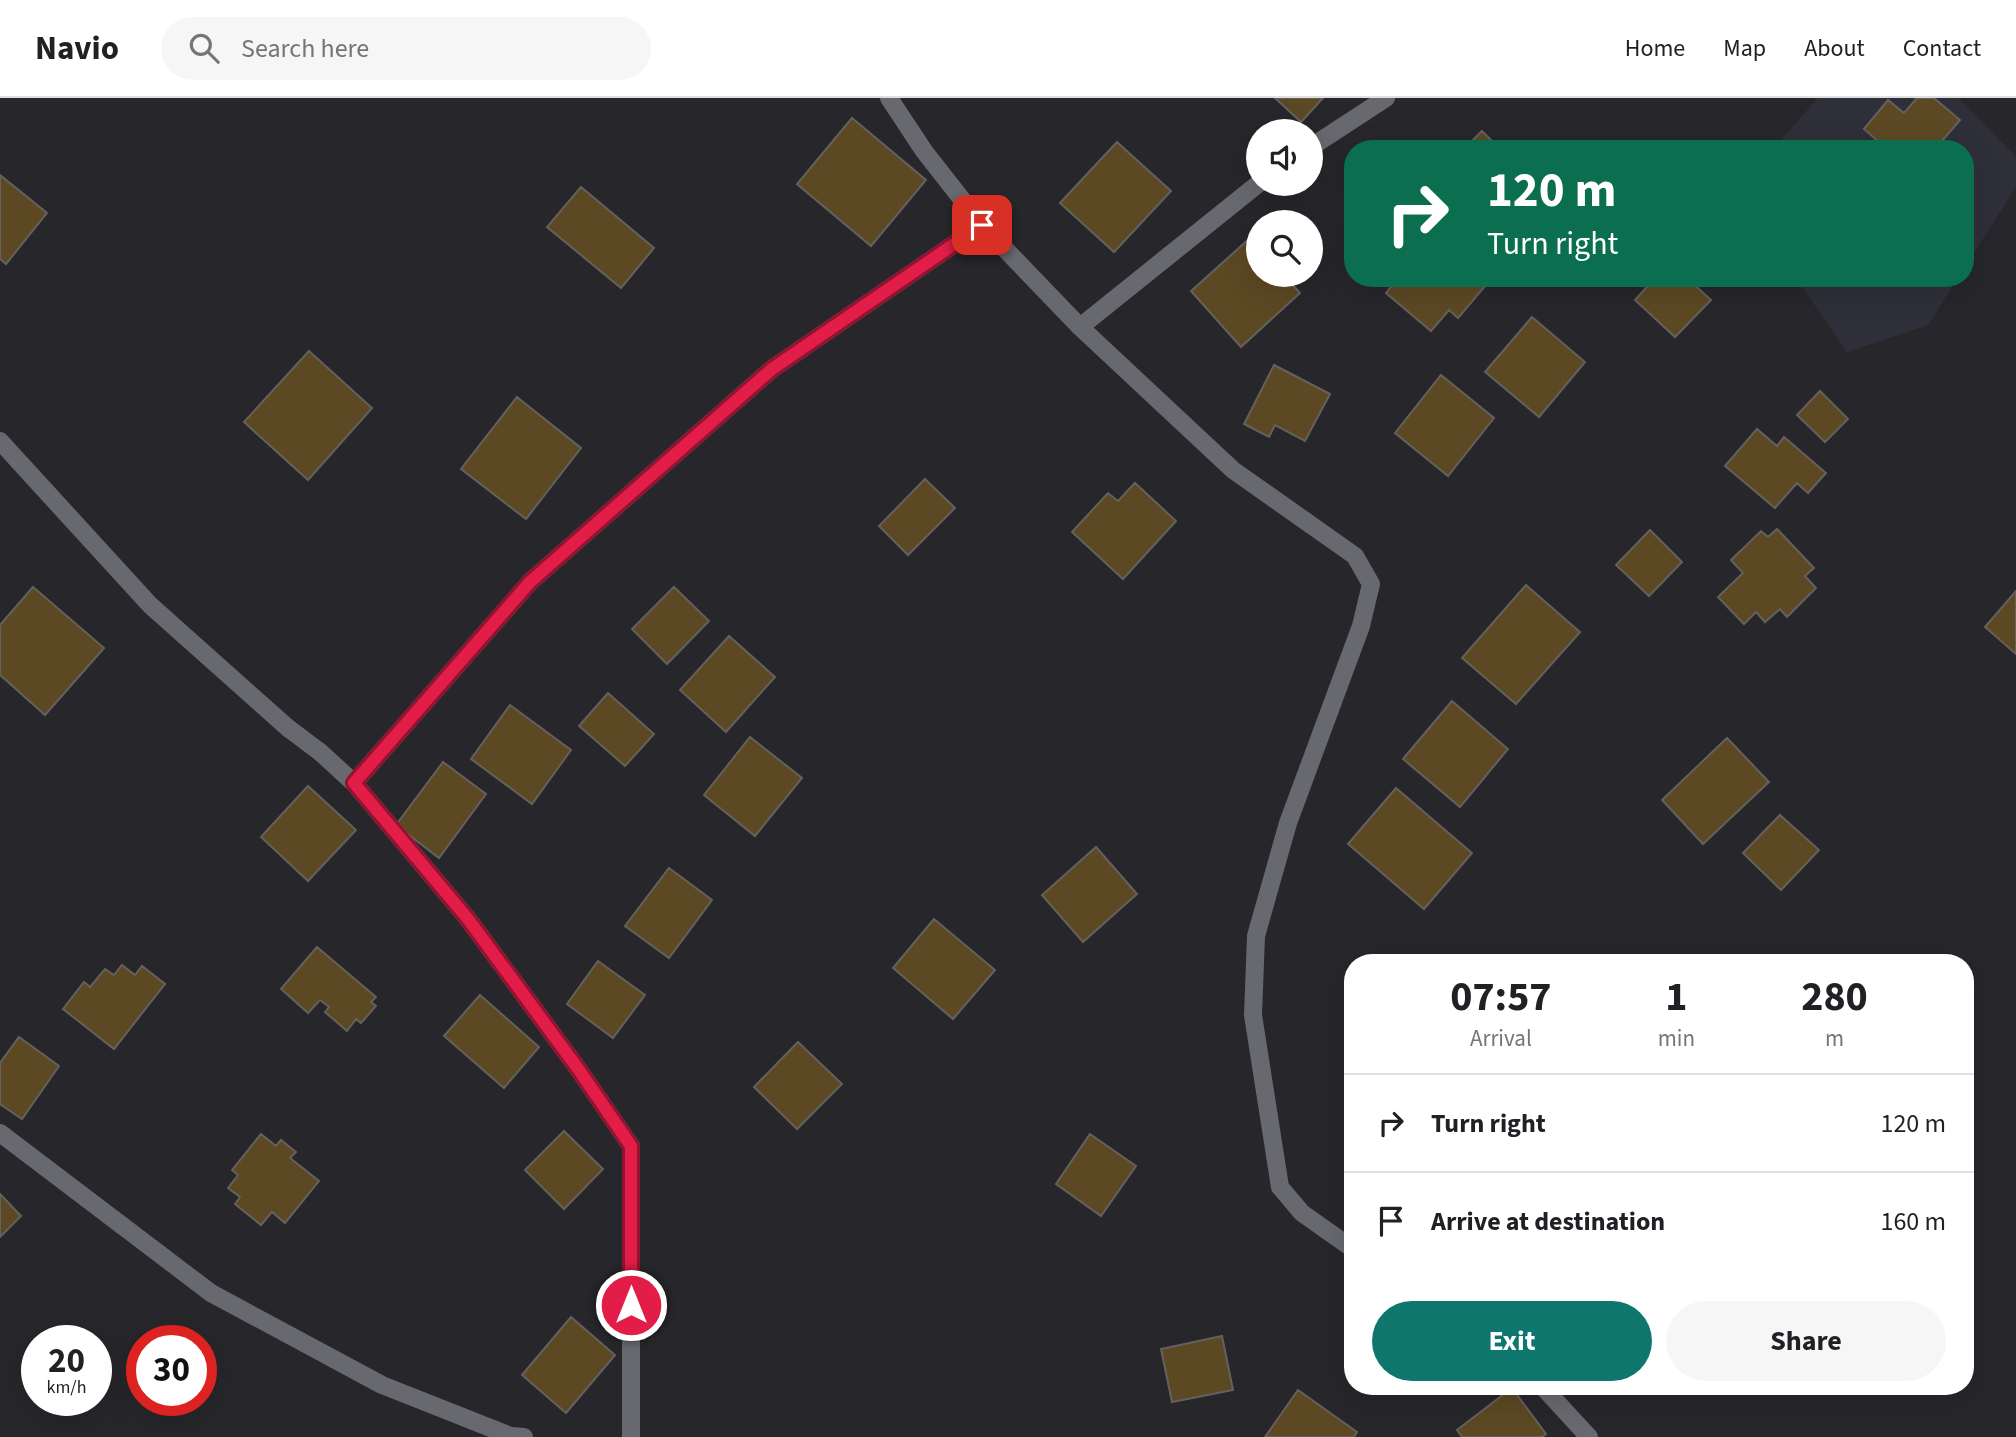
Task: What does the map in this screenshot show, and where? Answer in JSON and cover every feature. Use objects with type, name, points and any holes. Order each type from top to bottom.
[{"type":"street","points":[[890,98],[924,151],[982,225],[1080,327],[1233,470],[1355,556],[1371,584],[1361,625],[1288,823],[1256,936],[1253,1015],[1280,1187],[1301,1213],[1344,1243]]},
{"type":"street","points":[[1323,139],[1385,98]]},
{"type":"street","points":[[1080,327],[1246,194]]},
{"type":"street","points":[[354,783],[530,582],[772,369],[982,225]]},
{"type":"street","points":[[0,441],[150,605],[354,783],[468,919],[631,1146],[631,1437]]},
{"type":"street","points":[[0,1133],[211,1293],[382,1385],[511,1436],[524,1437]]},
{"type":"street","points":[[1549,1395],[1578,1433]]},
{"type":"shaded area","points":[[1818,98],[1958,98],[2016,157],[2016,187],[1974,253],[1974,140],[1781,140]]},
{"type":"shaded area","points":[[1802,287],[1952,287],[1928,325],[1847,352]]},
{"type":"building","points":[[1275,98],[1323,98],[1304,119],[1298,119]]},
{"type":"building","points":[[1917,98],[1934,98],[1960,120],[1943,140],[1877,140],[1864,129],[1888,100],[1904,113]]},
{"type":"building","points":[[852,118],[926,180],[871,246],[797,184]]},
{"type":"building","points":[[1482,131],[1491,140],[1473,140]]},
{"type":"building","points":[[1117,142],[1171,191],[1114,252],[1060,203]]},
{"type":"building","points":[[0,175],[47,213],[6,264],[0,259]]},
{"type":"building","points":[[581,187],[654,248],[621,288],[547,227]]},
{"type":"building","points":[[1246,242],[1246,287],[1295,287],[1300,293],[1241,347],[1191,291]]},
{"type":"building","points":[[1391,287],[1484,287],[1458,318],[1449,310],[1431,331],[1386,293]]},
{"type":"building","points":[[1647,287],[1697,287],[1711,300],[1675,337],[1635,300]]},
{"type":"building","points":[[1532,317],[1585,362],[1539,417],[1485,372]]},
{"type":"building","points":[[309,351],[372,408],[308,480],[244,422]]},
{"type":"building","points":[[1274,365],[1330,394],[1305,441],[1275,425],[1269,437],[1244,424]]},
{"type":"building","points":[[1441,375],[1494,418],[1448,476],[1395,433]]},
{"type":"building","points":[[1820,391],[1848,419],[1825,442],[1797,415]]},
{"type":"building","points":[[517,397],[581,448],[526,519],[461,469]]},
{"type":"building","points":[[1757,429],[1777,446],[1784,437],[1826,473],[1808,493],[1797,483],[1775,508],[1725,466]]},
{"type":"building","points":[[925,479],[955,508],[908,555],[879,526]]},
{"type":"building","points":[[1135,483],[1176,521],[1123,579],[1072,532],[1108,493],[1118,501]]},
{"type":"building","points":[[1777,529],[1814,568],[1805,576],[1816,588],[1787,617],[1780,609],[1765,622],[1756,612],[1744,624],[1718,597],[1743,573],[1731,560],[1761,531],[1768,537]]},
{"type":"building","points":[[1650,530],[1682,562],[1649,596],[1616,565]]},
{"type":"building","points":[[1526,585],[1580,632],[1516,704],[1462,658]]},
{"type":"building","points":[[33,587],[104,648],[45,715],[0,675],[0,625]]},
{"type":"building","points":[[674,587],[709,621],[667,664],[632,629]]},
{"type":"building","points":[[2016,591],[2016,654],[1985,627]]},
{"type":"building","points":[[729,636],[775,677],[726,732],[680,690]]},
{"type":"building","points":[[608,693],[654,734],[625,766],[579,726]]},
{"type":"building","points":[[1452,701],[1508,749],[1460,807],[1403,759]]},
{"type":"building","points":[[510,705],[571,750],[532,804],[471,759]]},
{"type":"building","points":[[750,737],[802,778],[755,836],[704,795]]},
{"type":"building","points":[[1727,738],[1769,782],[1703,844],[1662,800]]},
{"type":"building","points":[[443,762],[486,794],[439,858],[396,825]]},
{"type":"building","points":[[308,786],[356,830],[308,881],[261,837]]},
{"type":"building","points":[[1396,788],[1472,853],[1424,909],[1348,844]]},
{"type":"building","points":[[1780,815],[1819,850],[1781,890],[1743,853]]},
{"type":"building","points":[[1096,847],[1137,894],[1083,942],[1042,895]]},
{"type":"building","points":[[669,868],[712,900],[669,958],[625,926]]},
{"type":"building","points":[[934,919],[995,970],[953,1019],[893,968]]},
{"type":"building","points":[[317,947],[376,997],[371,1002],[376,1006],[361,1023],[356,1019],[347,1031],[325,1012],[329,1007],[320,1000],[308,1013],[281,989]]},
{"type":"building","points":[[598,961],[645,995],[613,1038],[567,1004]]},
{"type":"building","points":[[122,965],[135,975],[142,966],[165,984],[114,1049],[63,1009],[84,982],[90,987],[105,969],[114,975]]},
{"type":"building","points":[[480,995],[539,1047],[504,1088],[444,1036]]},
{"type":"building","points":[[19,1037],[59,1066],[22,1119],[0,1104],[0,1063]]},
{"type":"building","points":[[798,1042],[842,1084],[797,1129],[754,1087]]},
{"type":"building","points":[[564,1131],[603,1169],[564,1209],[525,1170]]},
{"type":"building","points":[[261,1134],[276,1146],[281,1140],[296,1152],[290,1158],[319,1181],[285,1223],[272,1212],[261,1225],[235,1204],[240,1197],[228,1188],[238,1175],[232,1170]]},
{"type":"building","points":[[1090,1134],[1136,1166],[1101,1216],[1056,1184]]},
{"type":"building","points":[[0,1194],[21,1216],[0,1237]]},
{"type":"building","points":[[571,1317],[615,1355],[566,1413],[522,1375]]},
{"type":"building","points":[[1222,1336],[1233,1390],[1172,1402],[1161,1349]]},
{"type":"building","points":[[1298,1390],[1357,1432],[1354,1437],[1265,1437]]},
{"type":"building","points":[[1503,1395],[1517,1395],[1546,1434],[1542,1437],[1462,1437],[1457,1430]]},
{"type":"route","points":[[631,1305],[631,1146],[468,919],[354,783],[530,582],[772,369],[982,225]]}]
